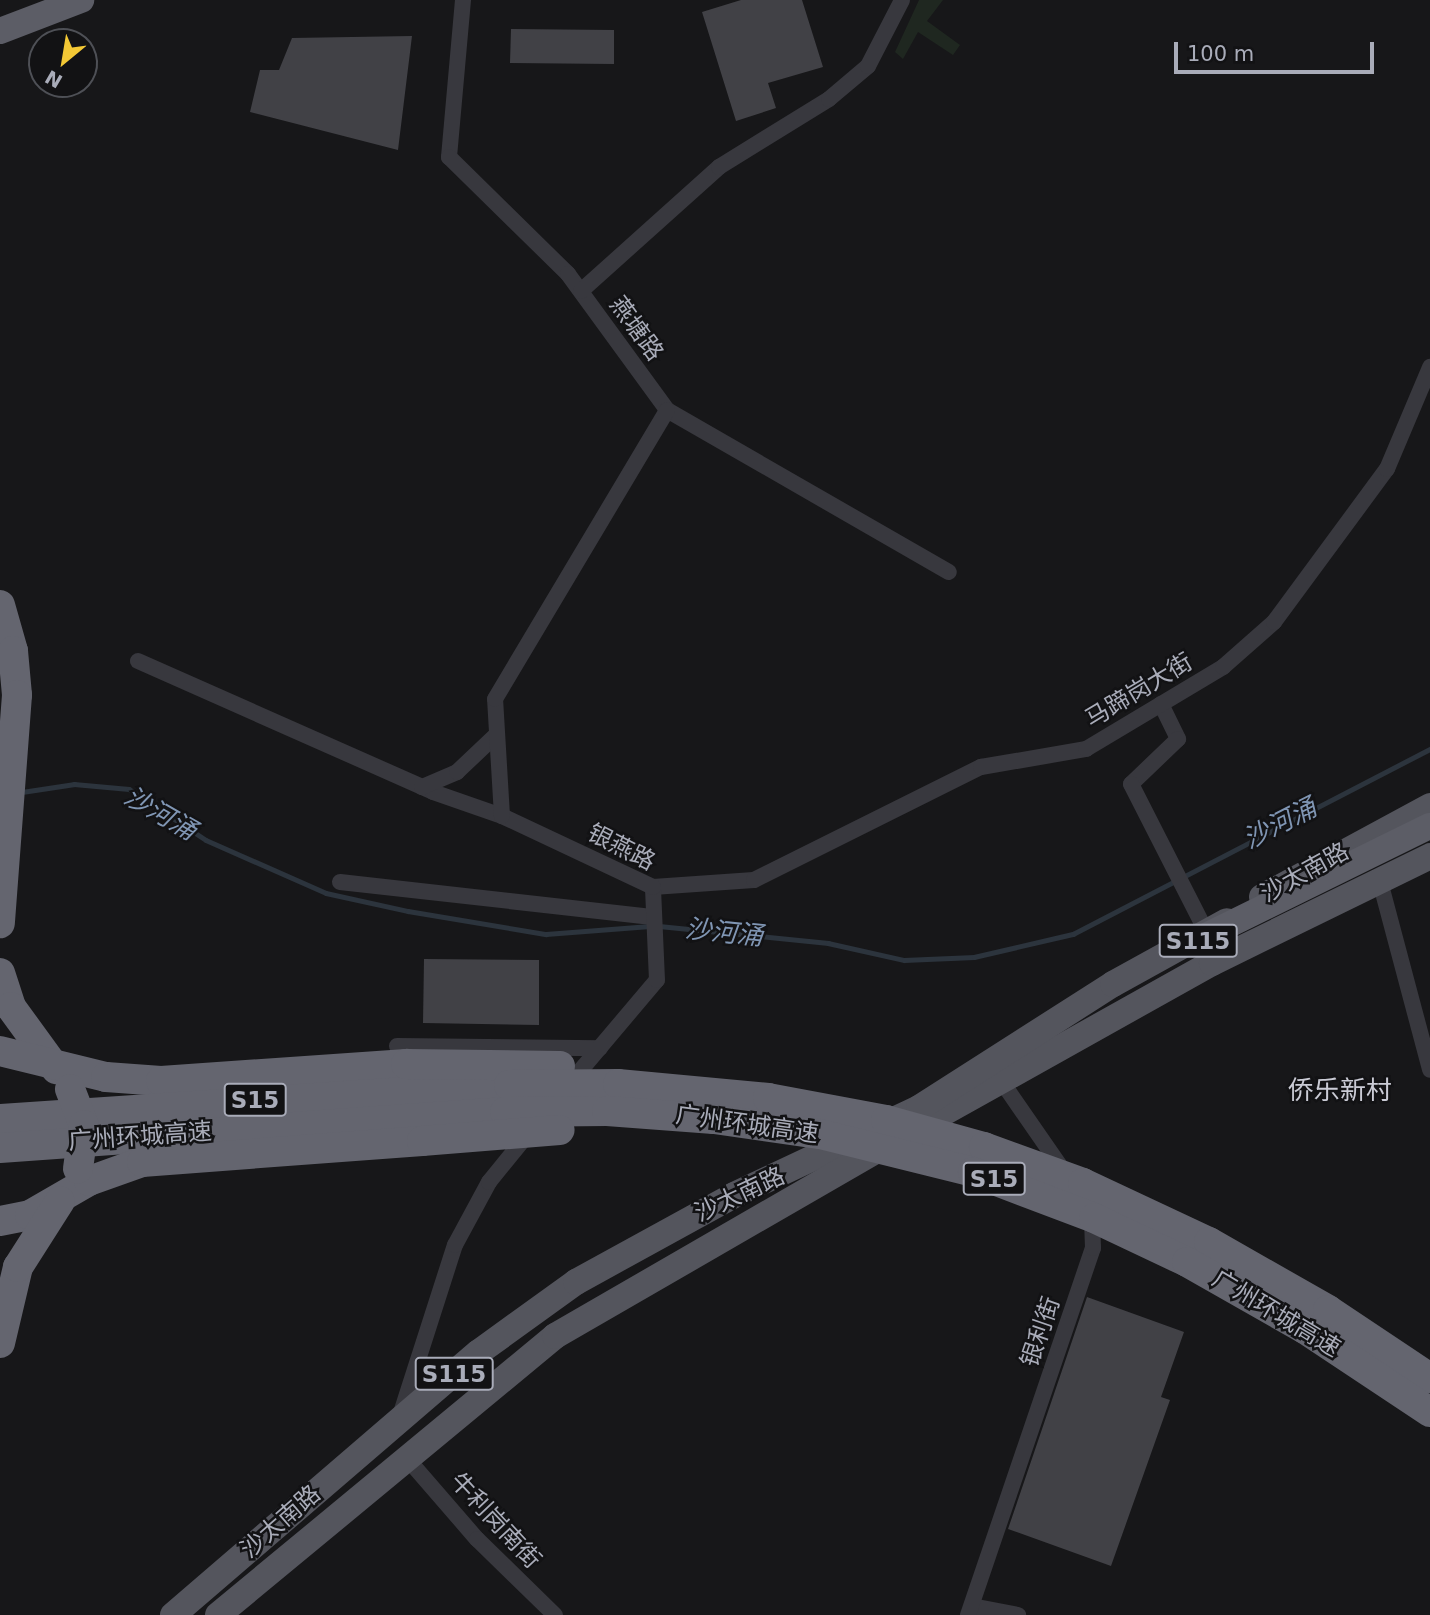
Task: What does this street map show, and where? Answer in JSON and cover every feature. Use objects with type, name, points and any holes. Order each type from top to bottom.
[{"type":"highway","points":[[0,31],[81,0]]},
{"type":"highway","points":[[0,605],[13,650],[17,702],[0,923]]},
{"type":"highway","points":[[0,662],[0,739]]},
{"type":"highway","points":[[1208,935],[1430,826]]},
{"type":"highway","points":[[0,973],[11,1007],[42,1060],[70,1089],[85,1133],[82,1178],[24,1253]]},
{"type":"highway","points":[[11,1007],[57,1052],[106,1077]]},
{"type":"highway","points":[[0,1051],[106,1077],[161,1081],[488,1062],[651,1076],[838,1110]]},
{"type":"highway","name":"广州环城高速","points":[[0,1148],[640,1086],[838,1110],[984,1147],[1125,1201],[1289,1286],[1430,1378]]},
{"type":"highway","name":"广州环城高速","points":[[0,1119],[507,1098],[678,1115],[881,1147],[1006,1184],[1156,1246],[1304,1329],[1430,1412]]},
{"type":"highway","points":[[0,1343],[24,1253],[49,1207],[82,1178],[125,1166],[184,1158],[576,1129],[796,1135],[881,1147]]},
{"type":"highway","points":[[0,1220],[49,1207]]},
{"type":"main road","name":"沙太南路","points":[[173,1615],[500,1335],[576,1282],[767,1181],[800,1153],[901,1098],[967,1078],[1113,985],[1208,935],[1292,879],[1430,806]]},
{"type":"main road","name":"沙太南路","points":[[218,1615],[404,1456],[593,1310],[792,1197],[850,1180],[956,1127],[1002,1082],[1212,963],[1430,856]]},
{"type":"street","name":"燕塘路","points":[[463,0],[449,157],[581,291],[667,410],[949,572]]},
{"type":"street","points":[[581,291],[719,167],[828,99],[868,66],[902,0]]},
{"type":"street","name":"马蹄岗大街","points":[[653,887],[754,880],[981,767],[1086,749],[1223,667],[1274,622],[1387,469],[1430,368]]},
{"type":"street","points":[[502,816],[495,736],[495,699],[667,410]]},
{"type":"street","name":"银燕路","points":[[138,661],[422,787],[502,816],[653,887],[657,980],[509,1155],[471,1210],[455,1245],[398,1422]]},
{"type":"street","points":[[1161,704],[1178,739],[1131,784],[1208,935]]},
{"type":"street","points":[[422,787],[457,772],[495,736]]},
{"type":"street","points":[[340,882],[654,917]]},
{"type":"street","points":[[1382,889],[1430,1070]]},
{"type":"street","points":[[397,1046],[600,1048]]},
{"type":"street","name":"银利街","points":[[970,1610],[1096,1240],[1090,1211],[1002,1082]]},
{"type":"street","name":"牛利岗南街","points":[[404,1456],[477,1539],[555,1615]]},
{"type":"street","points":[[970,1610],[1018,1615]]},
{"type":"shaded area","points":[[919,0],[943,0],[927,21],[960,45],[953,55],[918,32],[903,59],[895,52]]},
{"type":"building","points":[[741,0],[802,0],[823,67],[768,83],[776,108],[736,121],[702,12]]},
{"type":"building","points":[[511,29],[614,30],[614,64],[510,63]]},
{"type":"building","points":[[412,36],[398,150],[250,112],[260,70],[279,70],[292,38]]},
{"type":"building","points":[[424,959],[539,960],[539,1025],[423,1023]]},
{"type":"building","points":[[1087,1297],[1184,1332],[1161,1397],[1170,1400],[1111,1566],[1008,1529]]},
{"type":"waterway","name":"沙河涌","points":[[659,926],[828,943],[904,960],[974,957],[1073,934],[1430,749]]},
{"type":"waterway","name":"沙河涌","points":[[22,792],[74,784],[129,789],[206,840],[326,893],[408,911],[546,934],[650,926]]},
{"type":"district","name":"侨乐新村","points":[[1340,1091]]}]
